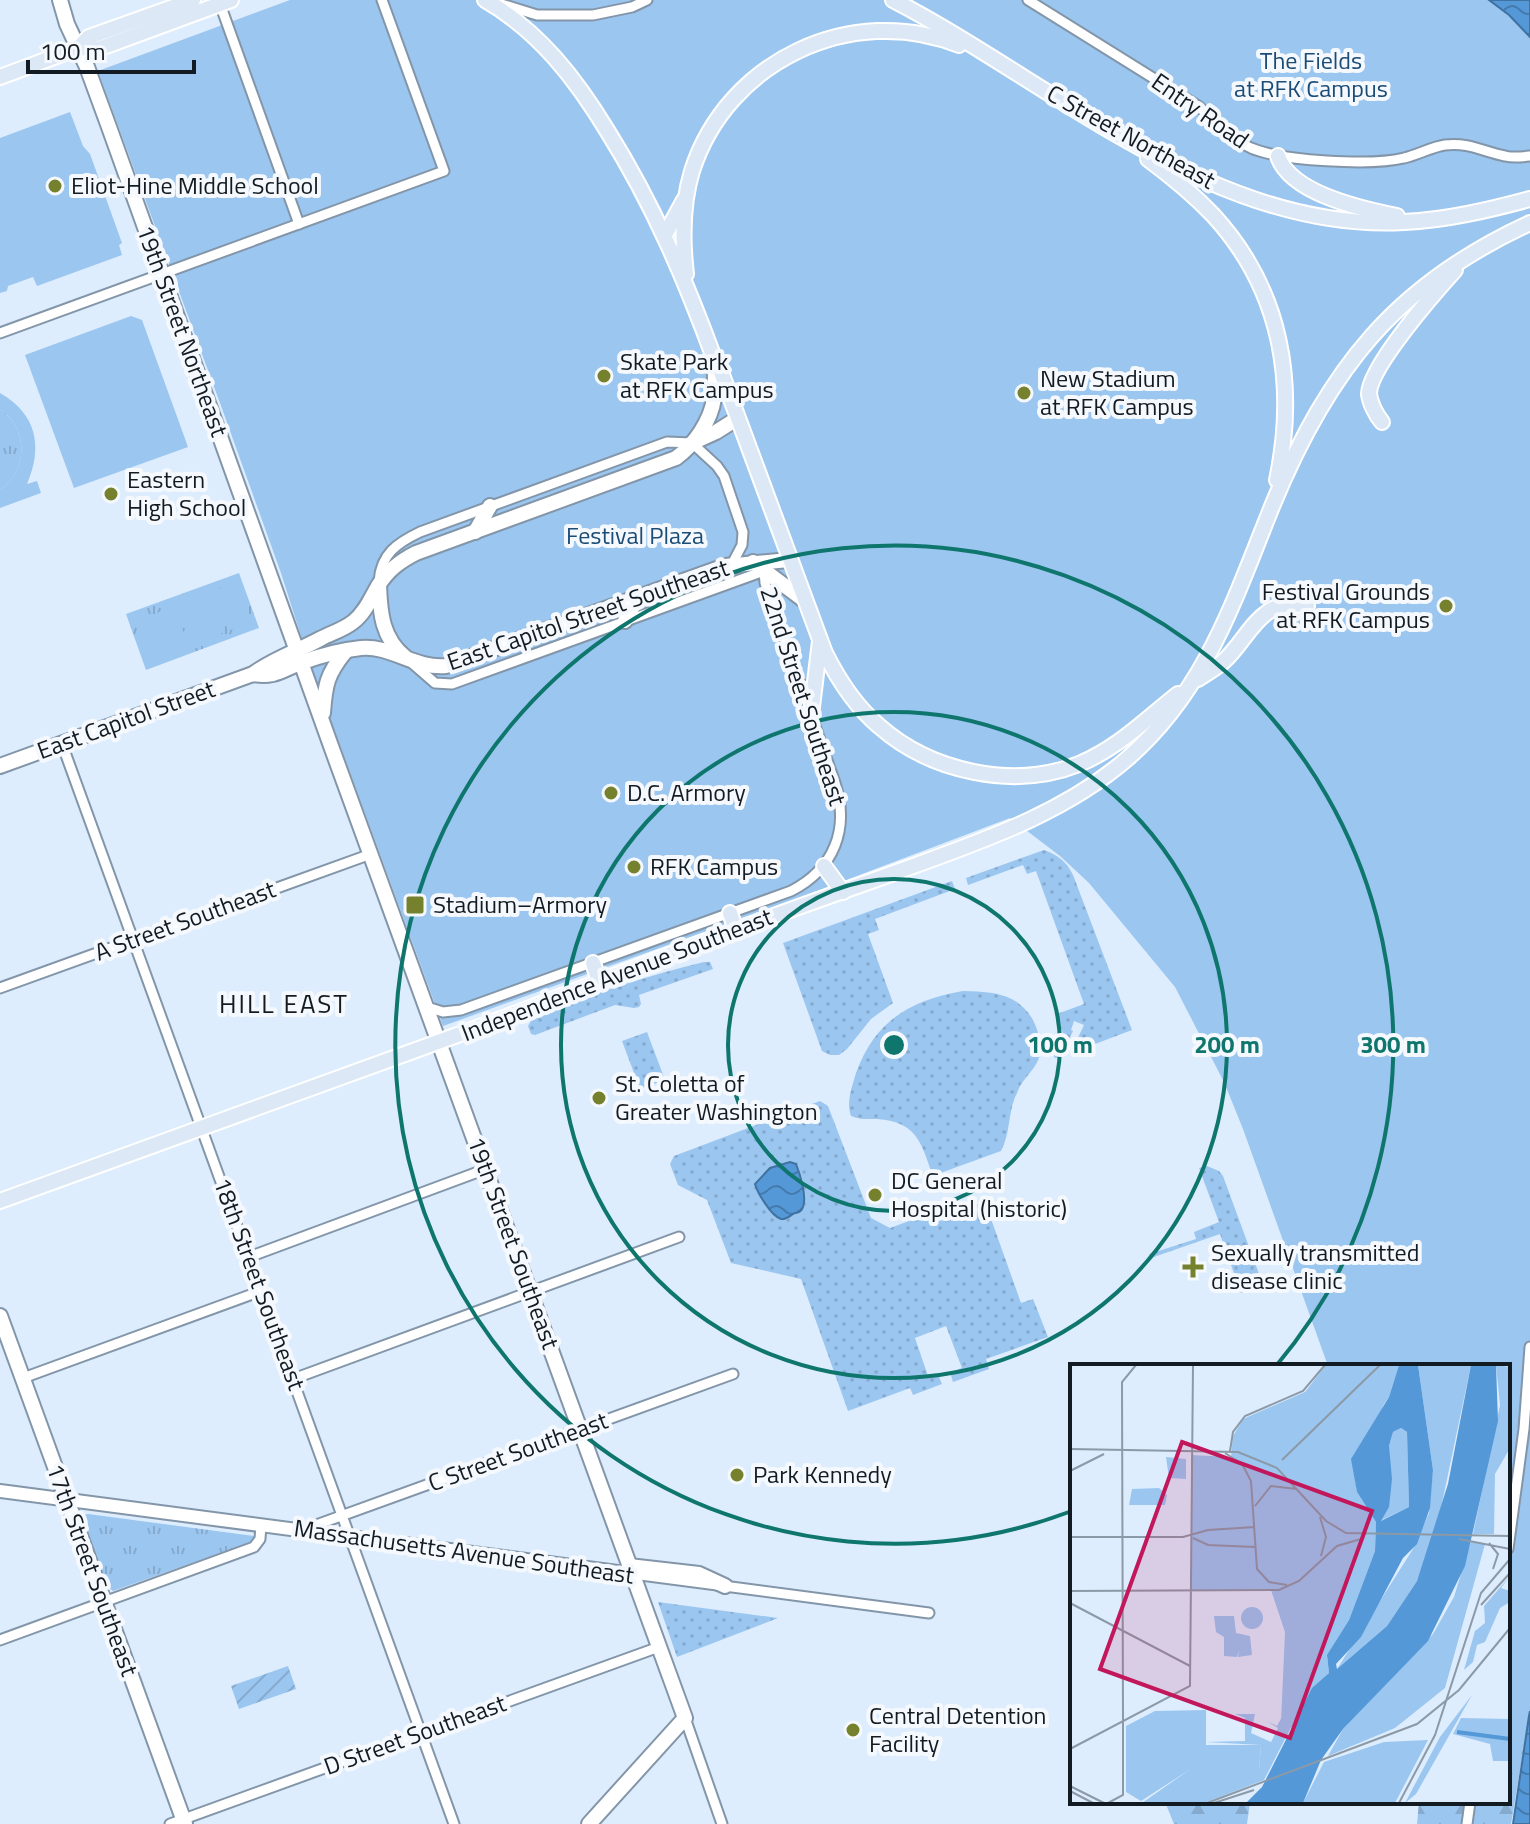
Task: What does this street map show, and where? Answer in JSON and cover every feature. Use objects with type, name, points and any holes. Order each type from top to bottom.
[{"type":"main road","name":"19th Street Northeast","points":[[60,0],[109,127],[300,657]]},
{"type":"main road","points":[[78,48],[89,37],[193,0]]},
{"type":"main road","points":[[486,0],[526,28],[571,77],[614,142],[665,235],[689,290]]},
{"type":"main road","points":[[895,1],[960,43]]},
{"type":"main road","points":[[0,77],[78,48],[98,49],[226,2]]},
{"type":"main road","points":[[689,290],[684,246],[686,196],[695,162],[710,130],[734,97],[754,77],[787,55],[819,41],[847,34],[887,30],[960,43]]},
{"type":"main road","name":"C Street Northeast","points":[[960,43],[988,56],[1184,170],[1271,205],[1359,221],[1402,222],[1487,210],[1530,199]]},
{"type":"main road","points":[[1113,131],[1186,188],[1213,215],[1245,256],[1268,302],[1281,348],[1286,398],[1284,443],[1271,508]]},
{"type":"main road","points":[[1278,156],[1287,173],[1297,182],[1328,197],[1395,215],[1441,218]]},
{"type":"main road","points":[[665,235],[686,196]]},
{"type":"main road","name":"Independence Avenue Southeast","points":[[0,1201],[997,835],[1092,786],[1150,738],[1164,713],[1191,683],[1227,620],[1271,508],[1318,409],[1368,339],[1433,278],[1493,240],[1530,223]]},
{"type":"main road","points":[[1382,422],[1369,394],[1373,380],[1402,333],[1435,292],[1458,267],[1493,240]]},
{"type":"main road","name":"22nd Street Southeast","points":[[689,290],[820,641],[835,672],[860,707],[877,725],[908,746],[943,763],[1001,775],[1041,773]]},
{"type":"main road","points":[[300,657],[352,623],[364,611],[389,572],[416,553],[681,455],[705,423],[713,404],[714,358]]},
{"type":"main road","points":[[692,443],[738,418]]},
{"type":"main road","points":[[475,532],[490,506]]},
{"type":"main road","points":[[758,566],[789,560]]},
{"type":"main road","name":"East Capitol Street Southeast","points":[[300,657],[361,648],[376,649],[429,666],[454,664],[732,564],[758,566],[805,601]]},
{"type":"main road","points":[[379,585],[383,626],[395,647],[410,660]]},
{"type":"main road","points":[[625,621],[638,597]]},
{"type":"main road","points":[[1191,683],[1224,662],[1251,627],[1271,610],[1292,603],[1307,606]]},
{"type":"main road","points":[[811,715],[820,641]]},
{"type":"main road","points":[[323,722],[326,681],[346,651]]},
{"type":"main road","name":"East Capitol Street","points":[[0,766],[253,674],[276,660],[300,657]]},
{"type":"main road","name":"19th Street Southeast","points":[[300,657],[685,1718]]},
{"type":"main road","name":"Independence Avenue Southeast","points":[[1041,773],[1090,759],[1164,713]]},
{"type":"main road","points":[[824,866],[843,892]]},
{"type":"main road","points":[[730,913],[736,930]]},
{"type":"main road","points":[[593,963],[599,981]]},
{"type":"main road","name":"17th Street Southeast","points":[[0,1316],[104,1603],[179,1823]]},
{"type":"main road","points":[[631,1570],[699,1574],[725,1586]]},
{"type":"main road","points":[[589,1824],[685,1718]]},
{"type":"street","points":[[0,333],[444,171],[382,0]]},
{"type":"street","points":[[486,0],[537,15],[593,15],[632,7],[647,0]]},
{"type":"street","name":"Entry Road","points":[[1028,0],[1198,106],[1250,148],[1278,156],[1351,162],[1404,158],[1443,145],[1461,144],[1505,156],[1530,156]]},
{"type":"street","points":[[226,2],[299,224]]},
{"type":"street","points":[[379,585],[384,558],[420,532],[659,443],[692,443]]},
{"type":"street","name":"22nd Street Southeast","points":[[692,443],[722,473],[742,528],[740,549],[732,564]]},
{"type":"street","name":"22nd Street Southeast","points":[[758,566],[838,793],[841,810],[839,837],[824,866]]},
{"type":"street","name":"East Capitol Street Southeast","points":[[410,660],[435,683],[452,684],[625,621],[758,566]]},
{"type":"street","name":"18th Street Southeast","points":[[62,744],[454,1824]]},
{"type":"street","name":"A Street Southeast","points":[[0,988],[371,854]]},
{"type":"street","name":"Independence Avenue Southeast","points":[[427,1007],[443,1012],[461,1010],[797,888],[824,866]]},
{"type":"street","points":[[249,1257],[486,1169]]},
{"type":"street","points":[[293,1379],[679,1237]]},
{"type":"street","points":[[23,1378],[261,1291]]},
{"type":"street","points":[[1510,1534],[1524,1429],[1530,1347]]},
{"type":"street","name":"C Street Southeast","points":[[302,1530],[733,1374]]},
{"type":"street","name":"Massachusetts Avenue Southeast","points":[[0,1491],[631,1570]]},
{"type":"street","points":[[0,1640],[254,1547],[260,1539],[261,1525]]},
{"type":"street","points":[[725,1586],[929,1613]]},
{"type":"street","name":"D Street Southeast","points":[[179,1823],[659,1647]]},
{"type":"street","name":"19th Street Southeast","points":[[685,1718],[722,1824]]},
{"type":"street","points":[[1467,1824],[1470,1804]]},
{"type":"green space","name":"RFK Campus","points":[[290,0],[1489,0],[1530,37],[1530,1711],[1526,1746],[1510,1744],[1510,1364],[1327,1364],[1243,1129],[1224,1082],[1175,987],[1089,883],[1060,856],[1010,818],[443,1026],[98,71]]},
{"type":"green space","name":"Eliot-Hine Middle School","points":[[70,112],[83,146],[90,154],[122,243],[119,245],[122,255],[37,286],[33,277],[8,286],[7,291],[0,293],[0,138]]},
{"type":"green space","points":[[131,316],[142,320],[188,447],[74,488],[25,355]]},
{"type":"green space","points":[[0,393],[12,401],[29,421],[35,457],[27,484],[37,481],[41,493],[0,508],[0,490],[16,472],[21,450],[16,427],[0,409]]},
{"type":"green space","points":[[0,409],[16,427],[21,450],[16,472],[0,490]]},
{"type":"green space","points":[[239,573],[259,628],[146,670],[126,614]]},
{"type":"green space","points":[[237,582],[252,622],[228,631],[213,591]]},
{"type":"green space","points":[[208,593],[223,633],[198,641],[184,601]]},
{"type":"green space","points":[[174,606],[188,644],[171,650],[157,613]]},
{"type":"green space","points":[[152,615],[165,652],[148,658],[134,621]]},
{"type":"green space","points":[[1044,850],[1062,860],[1073,875],[1132,1030],[1074,1052],[1084,1025],[1074,1021],[1073,1031],[1061,1057],[1056,1058],[1055,1037],[1063,1034],[1057,1014],[1084,1004],[1036,871],[1027,874],[1023,865],[968,885],[966,878]]},
{"type":"green space","points":[[952,881],[955,889],[875,919],[879,930],[868,934],[893,1003],[871,1019],[839,1055],[822,1051],[783,943]]},
{"type":"green space","points":[[710,962],[713,969],[639,995],[639,1007],[615,1005],[531,1034],[528,1026],[531,1021],[573,1003],[660,973]]},
{"type":"green space","points":[[963,991],[1002,995],[1019,1004],[1035,1024],[1040,1055],[1015,1097],[1001,1151],[935,1175],[920,1143],[909,1129],[890,1121],[851,1116],[850,1094],[864,1055],[884,1027],[911,1007]]},
{"type":"green space","points":[[647,1032],[665,1080],[640,1089],[622,1041]]},
{"type":"green space","points":[[820,1101],[828,1106],[871,1218],[890,1228],[947,1207],[952,1213],[985,1202],[1021,1303],[1033,1299],[1048,1337],[986,1359],[989,1369],[953,1382],[950,1372],[962,1368],[946,1326],[915,1338],[928,1376],[939,1377],[942,1384],[913,1395],[910,1388],[848,1411],[801,1279],[731,1263],[707,1200],[678,1185],[670,1164],[674,1156]]},
{"type":"green space","points":[[1207,1166],[1223,1176],[1262,1282],[1259,1287],[1241,1293],[1220,1234],[1151,1258],[1149,1254],[1196,1239],[1194,1232],[1219,1222],[1199,1168]]},
{"type":"green space","points":[[84,1515],[254,1536],[256,1539],[113,1591],[108,1587],[83,1521]]},
{"type":"green space","points":[[1510,1595],[1530,1711],[1511,1824],[1417,1824],[1419,1804],[1510,1804]]},
{"type":"green space","points":[[658,1602],[778,1618],[677,1657]]},
{"type":"green space","points":[[288,1666],[296,1689],[239,1709],[231,1686]]},
{"type":"green space","points":[[1166,1804],[1250,1804],[1247,1824],[1174,1824]]},
{"type":"water","points":[[1489,0],[1530,0],[1530,37],[1509,15]]},
{"type":"water","points":[[790,1162],[798,1168],[804,1202],[800,1211],[781,1219],[769,1209],[755,1184],[770,1168]]},
{"type":"water","points":[[1530,1711],[1530,1824],[1513,1824],[1529,1716]]},
{"type":"place","name":"Eliot-Hine Middle School","points":[[55,186]]},
{"type":"place","name":"Skate Park at RFK Campus","points":[[604,376]]},
{"type":"place","name":"New Stadium at RFK Campus","points":[[1024,393]]},
{"type":"place","name":"Eastern High School","points":[[111,494]]},
{"type":"place","name":"Festival Grounds at RFK Campus","points":[[1446,606]]},
{"type":"place","name":"D.C. Armory","points":[[611,793]]},
{"type":"place","name":"RFK Campus","points":[[634,867]]},
{"type":"place","name":"Stadium–Armory","points":[[415,905]]},
{"type":"place","name":"St. Coletta of Greater Washington","points":[[599,1098]]},
{"type":"place","name":"DC General Hospital (historic)","points":[[875,1195]]},
{"type":"place","name":"Sexually transmitted disease clinic","points":[[1193,1267]]},
{"type":"place","name":"Park Kennedy","points":[[737,1475]]},
{"type":"place","name":"Central Detention Facility","points":[[853,1730]]},
{"type":"district","name":"HILL EAST","points":[[284,1004]]},
{"type":"park label","name":"The Fields at RFK Campus","points":[[1311,75]]},
{"type":"park label","name":"Festival Plaza","points":[[635,536]]}]
